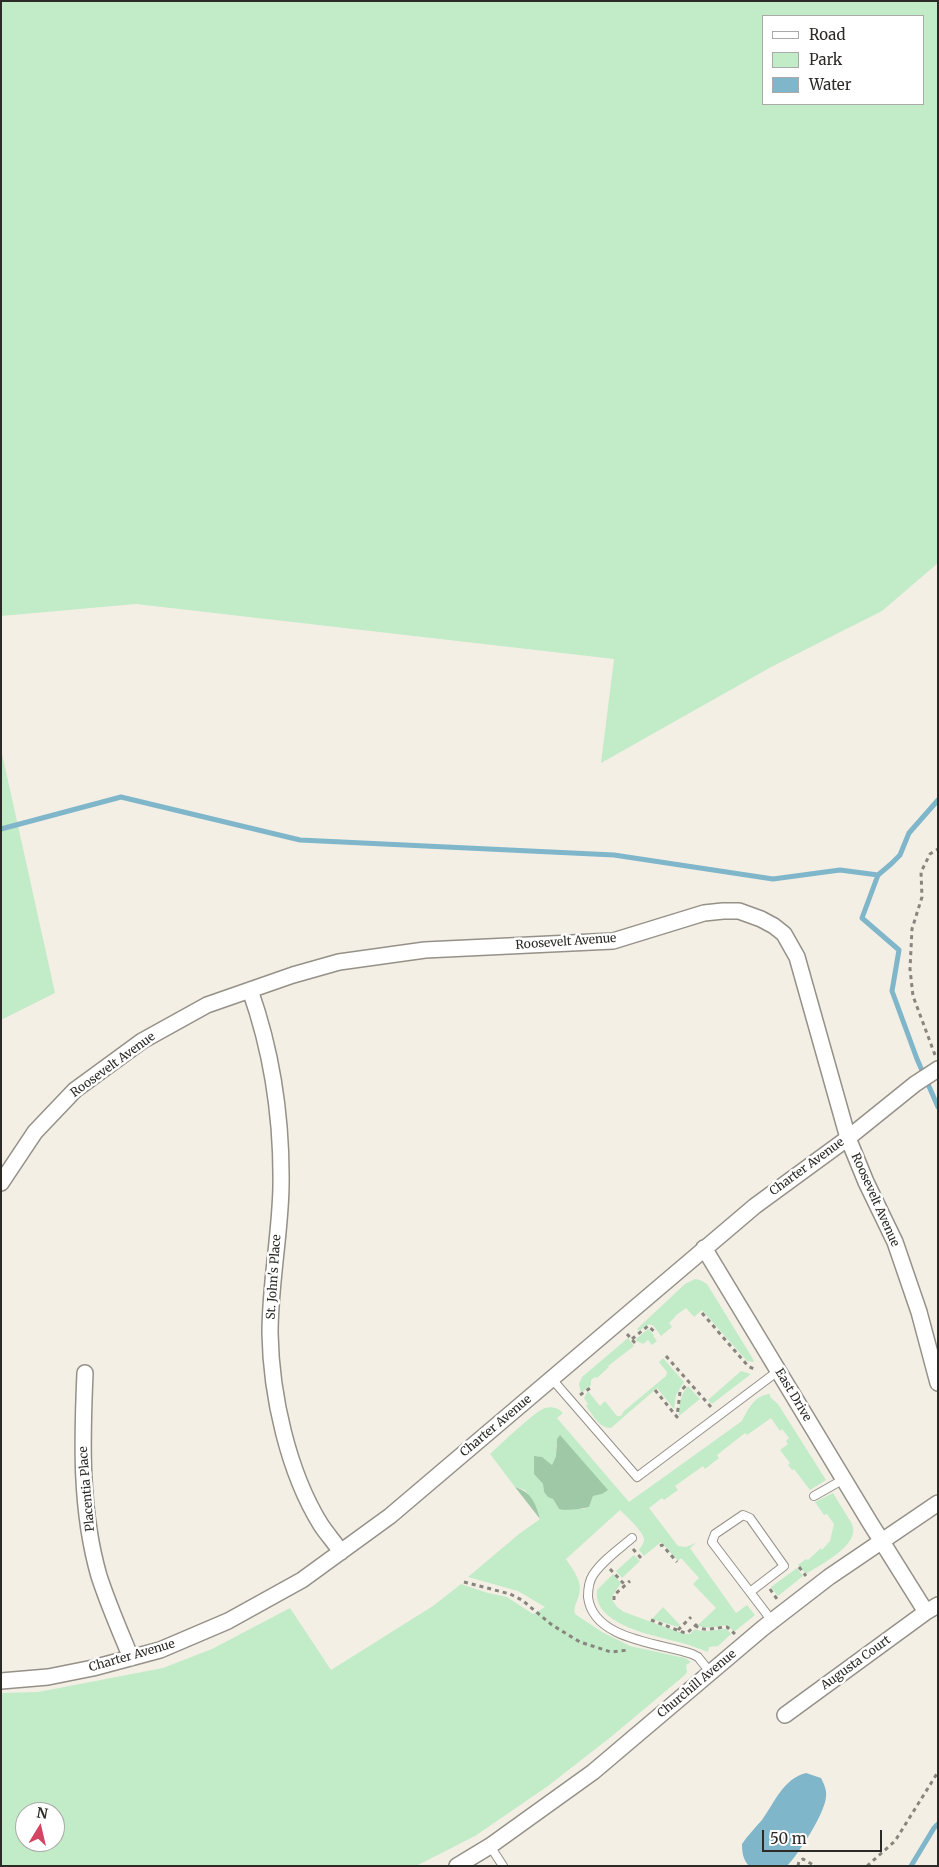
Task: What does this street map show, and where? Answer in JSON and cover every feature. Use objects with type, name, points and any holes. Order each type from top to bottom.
[{"type":"street","name":"Roosevelt Avenue","points":[[1,1183],[35,1132],[75,1090],[142,1041],[207,1005],[339,962],[425,950],[613,941],[704,913],[739,911],[774,926],[784,934],[797,957],[848,1138],[866,1182],[895,1242],[919,1312],[938,1382]]},
{"type":"street","name":"St. John's Place","points":[[250,990],[261,1021],[274,1084],[279,1142],[281,1186],[270,1332],[272,1380],[296,1475],[321,1525],[341,1552]]},
{"type":"street","name":"Charter Avenue","points":[[1,1680],[48,1677],[93,1668],[160,1650],[228,1621],[302,1580],[390,1516],[704,1248],[755,1206],[848,1138],[937,1065]]},
{"type":"street","name":"East Drive","points":[[704,1248],[882,1540]]},
{"type":"street","name":"Placentia Place","points":[[85,1373],[82,1436],[85,1500],[90,1533],[100,1576],[132,1658]]},
{"type":"street","name":"Churchill Avenue","points":[[457,1866],[490,1846],[593,1772],[772,1621],[882,1540],[938,1503]]},
{"type":"street","name":"Augusta Court","points":[[785,1715],[932,1609],[882,1540]]},
{"type":"lane","points":[[552,1379],[637,1477],[778,1371]]},
{"type":"lane","points":[[814,1496],[844,1479]]},
{"type":"lane","points":[[750,1592],[784,1566],[750,1518],[743,1515],[715,1534],[712,1542],[772,1621]]},
{"type":"lane","points":[[632,1538],[605,1562],[590,1579],[588,1593],[590,1608],[596,1618],[615,1631],[692,1654],[698,1657],[710,1672]]},
{"type":"lane","points":[[490,1846],[502,1866]]},
{"type":"path","points":[[937,1065],[913,996],[910,969],[912,929],[922,896],[920,872],[930,854],[938,849]]},
{"type":"path","points":[[702,1313],[748,1366],[756,1370]]},
{"type":"path","points":[[632,1339],[648,1326],[656,1333]]},
{"type":"path","points":[[626,1332],[635,1343]]},
{"type":"path","points":[[666,1356],[711,1407]]},
{"type":"path","points":[[655,1390],[677,1417],[680,1392],[689,1382]]},
{"type":"path","points":[[580,1396],[592,1386]]},
{"type":"path","points":[[660,1546],[662,1545],[677,1562]]},
{"type":"path","points":[[605,1562],[625,1585]]},
{"type":"path","points":[[798,1567],[806,1577]]},
{"type":"path","points":[[614,1600],[614,1595],[630,1580]]},
{"type":"path","points":[[464,1582],[510,1594],[522,1600],[563,1632],[595,1648],[611,1652],[635,1648],[645,1641]]},
{"type":"path","points":[[678,1630],[691,1618]]},
{"type":"path","points":[[652,1620],[687,1633],[696,1625],[701,1629],[727,1627],[735,1635]]},
{"type":"path","points":[[867,1866],[895,1841],[938,1772]]},
{"type":"path","points":[[798,1866],[799,1861],[804,1859],[815,1866]]},
{"type":"green space","points":[[1,1],[938,1],[938,563],[882,611],[773,666],[601,763],[614,659],[136,604],[1,616]]},
{"type":"green space","points":[[1,749],[55,993],[1,1020]]},
{"type":"green space","points":[[695,1279],[707,1284],[754,1362],[747,1361],[702,1310],[694,1317],[686,1308],[675,1316],[669,1323],[672,1327],[661,1336],[652,1325],[647,1325],[639,1331],[637,1329],[685,1284]]},
{"type":"green space","points":[[648,1329],[657,1341],[652,1345],[648,1340],[643,1344],[635,1340]]},
{"type":"green space","points":[[628,1338],[634,1346],[608,1366],[597,1378],[595,1377],[591,1380],[591,1385],[581,1393],[579,1384],[582,1377]]},
{"type":"green space","points":[[663,1358],[684,1382],[676,1395],[674,1409],[657,1388],[611,1428],[603,1426],[586,1406],[588,1404],[584,1398],[588,1391],[600,1406],[605,1401],[617,1416],[621,1416],[624,1411],[666,1376],[667,1372],[659,1362]]},
{"type":"green space","points":[[741,1371],[751,1374],[712,1404],[708,1400]]},
{"type":"green space","points":[[688,1386],[700,1399],[679,1416],[680,1400]]},
{"type":"green space","points":[[770,1394],[770,1397],[778,1404],[826,1480],[810,1490],[794,1469],[792,1470],[788,1465],[790,1463],[780,1450],[788,1444],[786,1441],[789,1438],[782,1429],[780,1431],[771,1418],[747,1435],[745,1433],[717,1455],[719,1458],[705,1469],[703,1466],[675,1486],[678,1490],[664,1500],[662,1498],[649,1508],[678,1546],[686,1547],[696,1543],[690,1548],[736,1613],[747,1605],[755,1615],[734,1632],[727,1625],[708,1627],[698,1625],[716,1608],[693,1584],[699,1578],[681,1558],[678,1561],[661,1542],[644,1556],[639,1550],[644,1542],[641,1532],[620,1510],[566,1559],[577,1576],[580,1585],[574,1609],[575,1614],[602,1632],[630,1646],[685,1658],[691,1662],[686,1665],[687,1672],[612,1736],[548,1786],[475,1836],[416,1866],[1,1866],[1,1693],[38,1692],[163,1668],[212,1649],[290,1608],[331,1670],[433,1606],[461,1584],[507,1597],[533,1614],[545,1607],[518,1591],[468,1577],[540,1519],[536,1506],[525,1490],[515,1487],[490,1454],[533,1415],[548,1407],[555,1408],[563,1413],[557,1418],[629,1502],[742,1421],[753,1403],[760,1397]],"holes":[[[556,1443],[602,1494],[593,1496],[589,1507],[583,1509],[559,1509],[553,1499],[544,1492],[543,1484],[534,1474],[534,1467],[538,1456],[552,1465],[556,1456]]]},
{"type":"green space","points":[[560,1435],[608,1490],[593,1496],[589,1507],[574,1510],[559,1509],[553,1499],[544,1492],[543,1484],[534,1474],[534,1456],[542,1457],[552,1465],[556,1456],[557,1439]]},
{"type":"green space","points":[[515,1487],[529,1495],[537,1508],[540,1519]]},
{"type":"green space","points":[[833,1493],[852,1524],[853,1532],[851,1539],[838,1553],[806,1574],[798,1565],[806,1559],[808,1560],[821,1548],[822,1550],[830,1541],[834,1524],[827,1514],[824,1515],[815,1502]]},
{"type":"green space","points":[[634,1555],[640,1561],[622,1578],[616,1571]]},
{"type":"green space","points":[[797,1568],[803,1576],[778,1596],[771,1587]]},
{"type":"green space","points":[[613,1574],[621,1583],[611,1598],[617,1607],[624,1612],[684,1634],[690,1634],[695,1629],[706,1631],[727,1629],[731,1634],[718,1646],[709,1647],[708,1652],[643,1633],[615,1621],[598,1602],[597,1590]]},
{"type":"green space","points":[[663,1607],[680,1625],[678,1627],[652,1619]]},
{"type":"water","points":[[806,1773],[821,1778],[826,1797],[821,1813],[798,1853],[787,1866],[749,1866],[743,1856],[742,1844],[762,1820],[785,1786],[791,1780]]},
{"type":"waterway","points":[[1,829],[121,797],[300,840],[614,855],[773,879],[840,870],[878,875]]},
{"type":"waterway","points":[[938,800],[909,833],[900,855],[878,875],[862,918],[899,950],[892,991],[917,1059],[938,1107]]},
{"type":"waterway","points":[[911,1866],[938,1824]]}]
